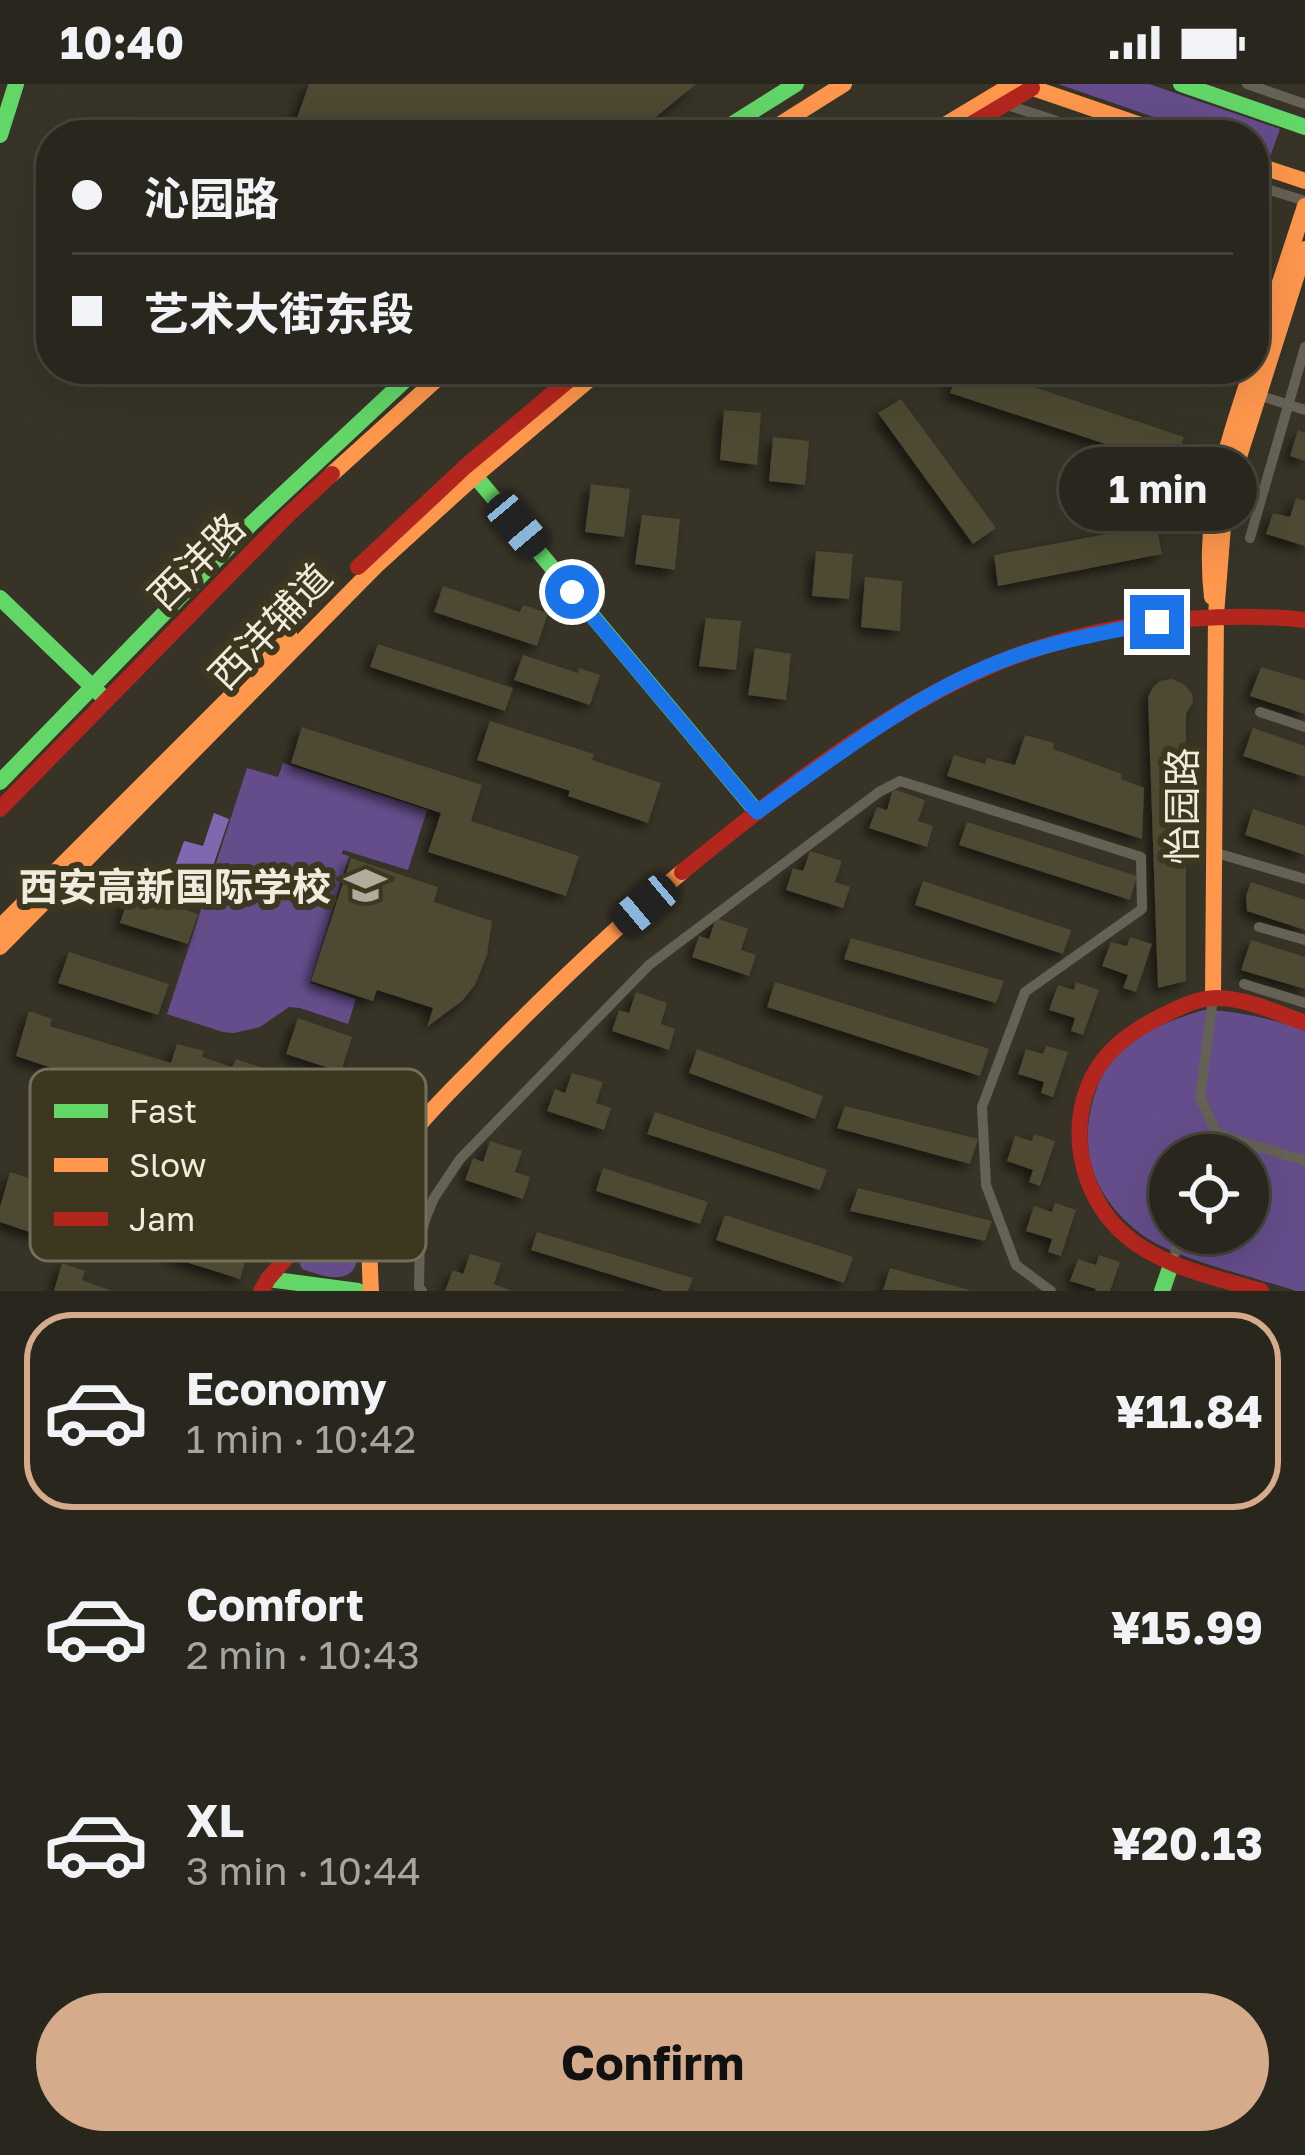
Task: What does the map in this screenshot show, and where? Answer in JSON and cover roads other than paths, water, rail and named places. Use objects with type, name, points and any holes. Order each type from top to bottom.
[{"type":"main road","points":[[0,134],[16,84]]},
{"type":"main road","points":[[740,120],[796,84]]},
{"type":"main road","points":[[787,120],[844,84]]},
{"type":"main road","points":[[1184,84],[1305,127]]},
{"type":"main road","points":[[977,120],[1004,104],[1022,85]]},
{"type":"main road","points":[[956,120],[1022,85],[1126,120]]},
{"type":"main road","points":[[1269,169],[1305,182]]},
{"type":"main road","name":"怡园路","points":[[1269,316],[1305,204]]},
{"type":"main road","name":"怡园路","points":[[1269,361],[1305,249]]},
{"type":"main road","name":"西沣路","points":[[0,809],[266,509],[401,384]]},
{"type":"main road","name":"西沣路","points":[[0,782],[431,384]]},
{"type":"main road","name":"西沣辅道","points":[[0,946],[471,471],[566,384]]},
{"type":"main road","name":"西沣辅道","points":[[0,927],[374,551],[583,384]]},
{"type":"main road","name":"怡园路","points":[[1216,615],[1208,574],[1211,508],[1247,384]]},
{"type":"main road","name":"怡园路","points":[[1213,998],[1216,615],[1226,501],[1262,384]]},
{"type":"main road","points":[[471,471],[757,812]]},
{"type":"main road","points":[[0,598],[99,693]]},
{"type":"main road","points":[[426,1117],[614,930],[757,812],[904,711],[952,684],[1048,645],[1216,615],[1305,620]]},
{"type":"main road","points":[[1261,1291],[1172,1262],[1121,1232],[1093,1196],[1081,1154],[1079,1118],[1090,1080],[1113,1050],[1148,1022],[1181,1007],[1213,998],[1305,1023]]},
{"type":"main road","points":[[265,1285],[285,1261]]},
{"type":"main road","points":[[1162,1291],[1172,1262]]},
{"type":"main road","points":[[265,1285],[358,1291]]},
{"type":"street","points":[[1247,84],[1305,104]]},
{"type":"street","points":[[1004,104],[1054,120]]},
{"type":"street","points":[[1269,190],[1305,204]]},
{"type":"street","points":[[1250,538],[1305,347]]},
{"type":"street","points":[[1258,395],[1305,410]]},
{"type":"street","points":[[1260,712],[1305,727]]},
{"type":"street","points":[[426,1221],[434,1198],[460,1159],[650,965],[900,781],[1142,857],[1142,909],[1025,992],[982,1107],[986,1185],[1016,1264],[1051,1291]]},
{"type":"street","points":[[1213,851],[1305,879]]},
{"type":"street","points":[[1259,926],[1305,940]]},
{"type":"street","points":[[1244,984],[1305,1003]]},
{"type":"street","points":[[1213,998],[1201,1097],[1216,1134]]},
{"type":"street","points":[[1269,1151],[1305,1162]]},
{"type":"street","points":[[1172,1262],[1175,1254]]},
{"type":"street","points":[[420,1261],[422,1291]]},
{"type":"place","name":"西安高新国际学校","points":[[365,886]]}]
